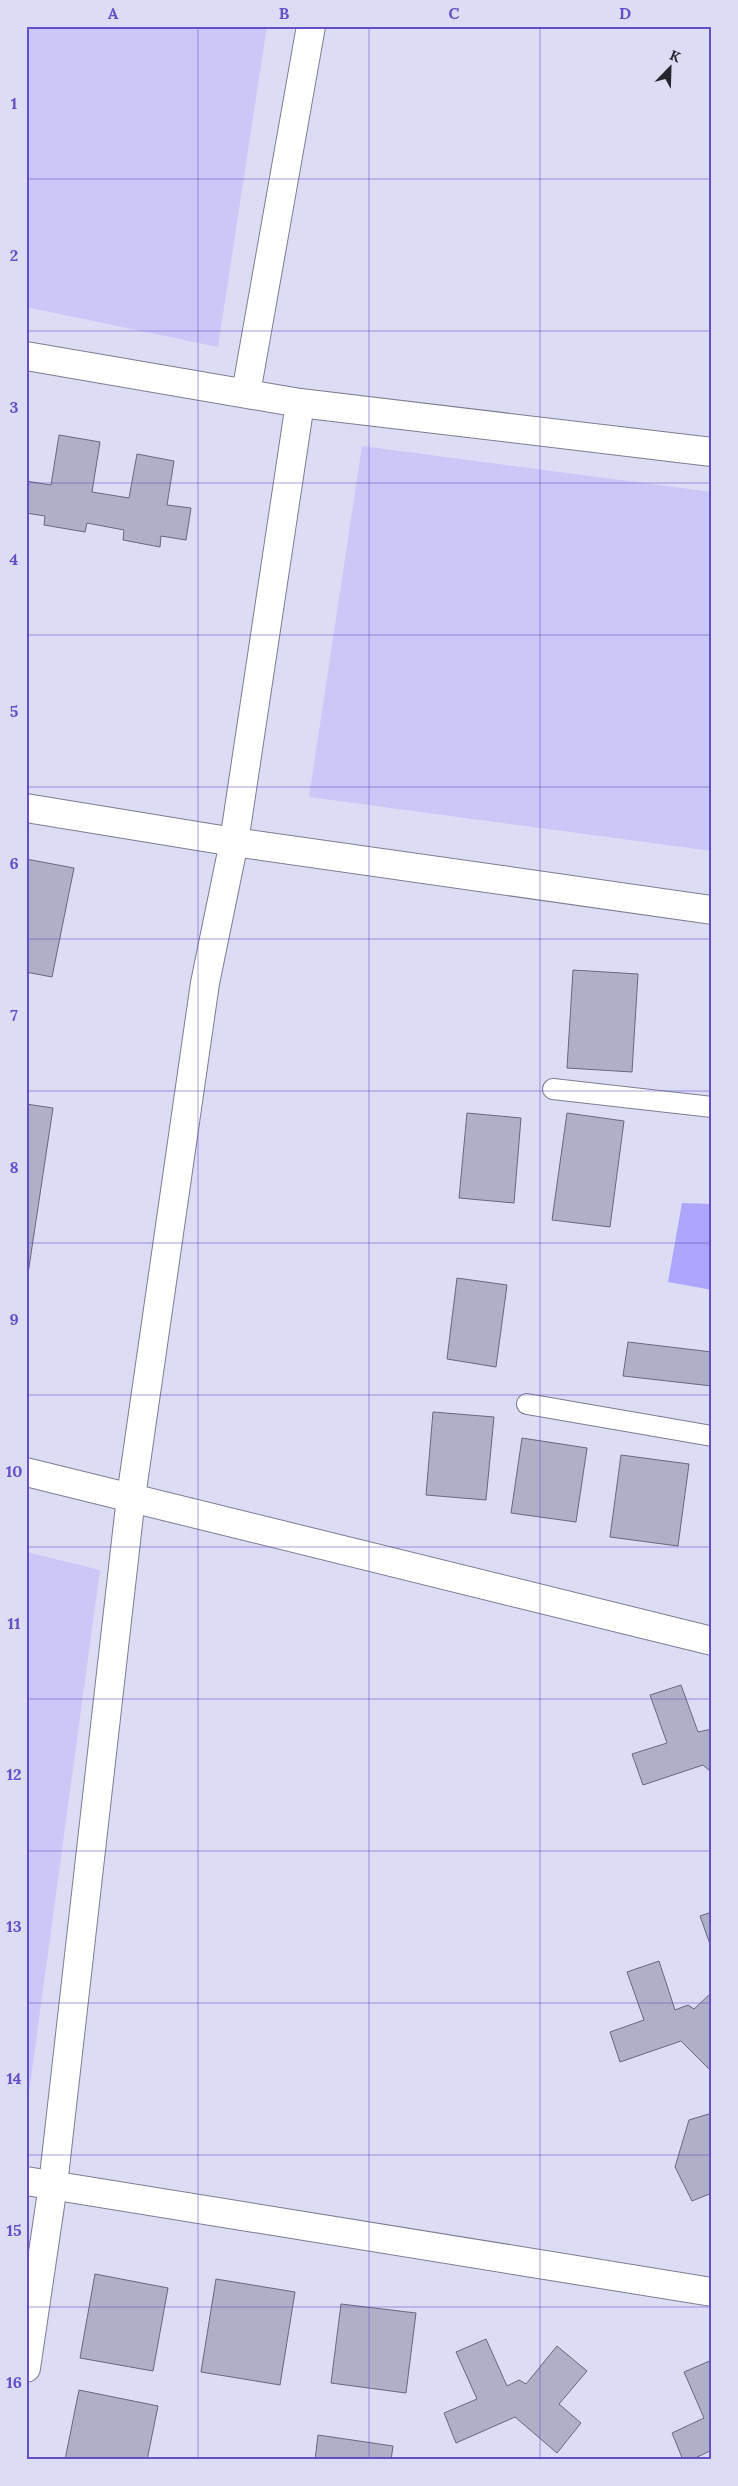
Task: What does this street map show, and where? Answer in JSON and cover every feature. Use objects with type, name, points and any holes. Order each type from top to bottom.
[{"type":"street","points":[[246,394],[311,26]]},
{"type":"street","points":[[26,356],[300,403],[712,452]]},
{"type":"street","points":[[26,2368],[53,2184],[131,1497],[204,983],[234,842],[300,403]]},
{"type":"street","points":[[26,808],[234,842],[712,910]]},
{"type":"street","points":[[26,1472],[712,1641]]},
{"type":"street","points":[[26,2181],[712,2292]]},
{"type":"lane","points":[[553,1089],[712,1107]]},
{"type":"lane","points":[[526,1404],[712,1436]]},
{"type":"shaded area","points":[[26,26],[267,26],[218,347],[26,307]]},
{"type":"shaded area","points":[[362,446],[712,492],[712,851],[309,797]]},
{"type":"shaded area","points":[[682,1203],[712,1204],[712,1290],[668,1282]]},
{"type":"shaded area","points":[[26,1552],[100,1570],[26,2115]]},
{"type":"building","points":[[59,435],[100,442],[92,492],[129,498],[137,454],[174,461],[167,505],[191,508],[186,540],[161,536],[160,547],[123,540],[124,530],[87,523],[85,532],[44,525],[45,516],[26,513],[26,481],[51,485]]},
{"type":"building","points":[[26,859],[74,868],[52,977],[26,972]]},
{"type":"building","points":[[573,970],[638,974],[632,1072],[567,1068]]},
{"type":"building","points":[[26,1104],[53,1108],[26,1287]]},
{"type":"building","points":[[467,1113],[521,1118],[514,1203],[459,1198]]},
{"type":"building","points":[[567,1113],[624,1121],[610,1227],[552,1220]]},
{"type":"building","points":[[457,1278],[507,1285],[496,1367],[447,1359]]},
{"type":"building","points":[[628,1342],[712,1352],[712,1386],[623,1376]]},
{"type":"building","points":[[433,1412],[494,1417],[486,1500],[426,1495]]},
{"type":"building","points":[[522,1438],[587,1448],[576,1522],[511,1513]]},
{"type":"building","points":[[621,1455],[689,1464],[678,1546],[610,1537]]},
{"type":"building","points":[[681,1685],[698,1732],[712,1729],[712,1773],[703,1765],[643,1785],[632,1754],[667,1743],[650,1695]]},
{"type":"building","points":[[712,1912],[712,1946],[711,1947],[700,1916]]},
{"type":"building","points":[[659,1961],[675,2010],[688,2005],[694,2009],[712,1992],[712,2072],[681,2041],[620,2062],[610,2032],[644,2020],[627,1972]]},
{"type":"building","points":[[712,2113],[712,2193],[692,2201],[675,2167],[689,2120]]},
{"type":"building","points":[[95,2274],[168,2288],[153,2371],[80,2358]]},
{"type":"building","points":[[216,2279],[295,2292],[280,2385],[201,2372]]},
{"type":"building","points":[[341,2304],[416,2313],[406,2393],[331,2383]]},
{"type":"building","points":[[486,2339],[507,2386],[519,2380],[526,2384],[557,2346],[587,2371],[559,2404],[581,2423],[557,2453],[515,2417],[456,2443],[444,2413],[477,2399],[456,2352]]},
{"type":"building","points":[[712,2360],[712,2450],[691,2460],[683,2460],[672,2433],[704,2418],[684,2372]]},
{"type":"building","points":[[79,2390],[158,2406],[147,2460],[65,2460]]},
{"type":"building","points":[[318,2435],[393,2446],[391,2460],[315,2460]]}]
